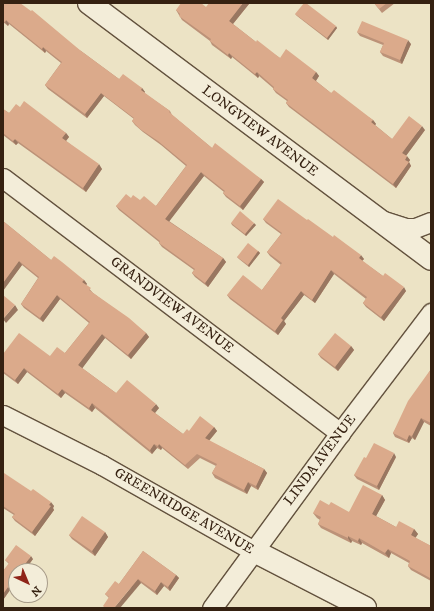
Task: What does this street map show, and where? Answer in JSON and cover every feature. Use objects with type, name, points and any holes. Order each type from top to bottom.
[{"type":"street","name":"LONGVIEW AVENUE","points":[[89,3],[431,259]]},
{"type":"street","name":"GRANDVIEW AVENUE","points":[[3,178],[340,432]]},
{"type":"street","points":[[377,219],[406,228],[415,228],[431,222]]},
{"type":"street","name":"LINDA AVENUE","points":[[212,608],[340,432],[431,313]]},
{"type":"street","name":"GREENRIDGE AVENUE","points":[[3,415],[102,465],[254,551],[365,608]]},
{"type":"building","points":[[3,3],[20,3],[31,11],[32,10],[81,51],[119,79],[123,74],[142,88],[141,90],[170,111],[169,112],[212,148],[215,143],[261,179],[240,206],[223,193],[225,191],[201,172],[165,219],[223,258],[205,283],[192,273],[195,269],[159,243],[160,241],[116,206],[126,194],[131,198],[133,195],[140,200],[144,196],[156,206],[187,165],[158,141],[140,129],[132,121],[134,118],[101,93],[85,114],[45,85],[62,62],[43,47],[42,49],[6,20],[5,22],[3,21]]},
{"type":"building","points":[[181,3],[201,3],[206,7],[209,3],[243,3],[229,21],[280,58],[286,49],[316,72],[312,78],[331,93],[334,90],[373,120],[371,122],[392,139],[409,116],[422,126],[402,153],[407,156],[405,160],[409,162],[393,184],[286,103],[288,100],[273,89],[274,87],[257,72],[255,74],[229,53],[228,55],[210,41],[211,39],[179,16],[180,14],[176,10]]},
{"type":"building","points":[[304,3],[336,26],[327,38],[295,14]]},
{"type":"building","points":[[374,3],[387,3],[379,9]]},
{"type":"building","points":[[362,21],[408,40],[400,60],[380,52],[384,43],[357,32]]},
{"type":"building","points":[[24,101],[66,133],[62,138],[99,164],[83,188],[15,139],[13,141],[3,133],[3,109],[9,113],[16,104],[20,107]]},
{"type":"building","points":[[278,199],[333,237],[334,235],[361,255],[359,258],[383,276],[385,273],[404,287],[381,317],[363,303],[367,297],[331,270],[312,300],[301,291],[281,318],[283,320],[275,331],[227,295],[243,275],[262,290],[282,263],[267,252],[282,233],[263,219]]},
{"type":"building","points":[[240,211],[254,223],[245,234],[231,223]]},
{"type":"building","points":[[3,221],[51,260],[54,256],[62,262],[84,280],[82,282],[91,288],[89,290],[129,318],[146,333],[128,355],[102,334],[78,365],[116,393],[127,380],[156,404],[151,410],[183,434],[187,429],[189,431],[200,416],[214,427],[205,438],[264,469],[256,486],[248,482],[244,490],[212,473],[217,464],[197,454],[185,465],[159,444],[158,446],[154,444],[150,450],[92,403],[89,408],[62,389],[58,394],[24,368],[15,380],[3,371],[3,354],[19,333],[50,356],[57,347],[65,353],[90,322],[57,295],[40,318],[21,304],[39,277],[19,261],[3,283]]},
{"type":"building","points":[[248,243],[258,251],[248,265],[237,257]]},
{"type":"building","points":[[3,295],[15,305],[3,319]]},
{"type":"building","points":[[335,333],[351,346],[335,367],[318,354]]},
{"type":"building","points":[[431,369],[431,423],[421,418],[412,436],[409,435],[407,440],[393,433],[408,401]]},
{"type":"building","points":[[374,443],[394,453],[377,486],[354,475]]},
{"type":"building","points":[[4,473],[31,491],[33,489],[51,502],[49,505],[51,506],[32,532],[12,517],[15,514],[3,506]]},
{"type":"building","points":[[363,485],[382,495],[372,514],[396,527],[399,521],[414,529],[411,535],[431,546],[430,578],[408,566],[410,561],[388,549],[385,553],[359,538],[358,541],[348,536],[348,538],[318,524],[321,517],[313,513],[320,500],[329,505],[331,502],[349,512]]},
{"type":"building","points":[[82,516],[105,532],[92,551],[69,535]]},
{"type":"building","points":[[16,545],[31,556],[26,563],[9,563],[5,560]]},
{"type":"building","points":[[143,551],[176,575],[168,587],[161,582],[155,591],[138,579],[114,608],[105,608],[103,606],[109,597],[105,594],[115,581],[119,584]]},
{"type":"building","points":[[8,564],[8,587],[3,594],[3,571]]}]
